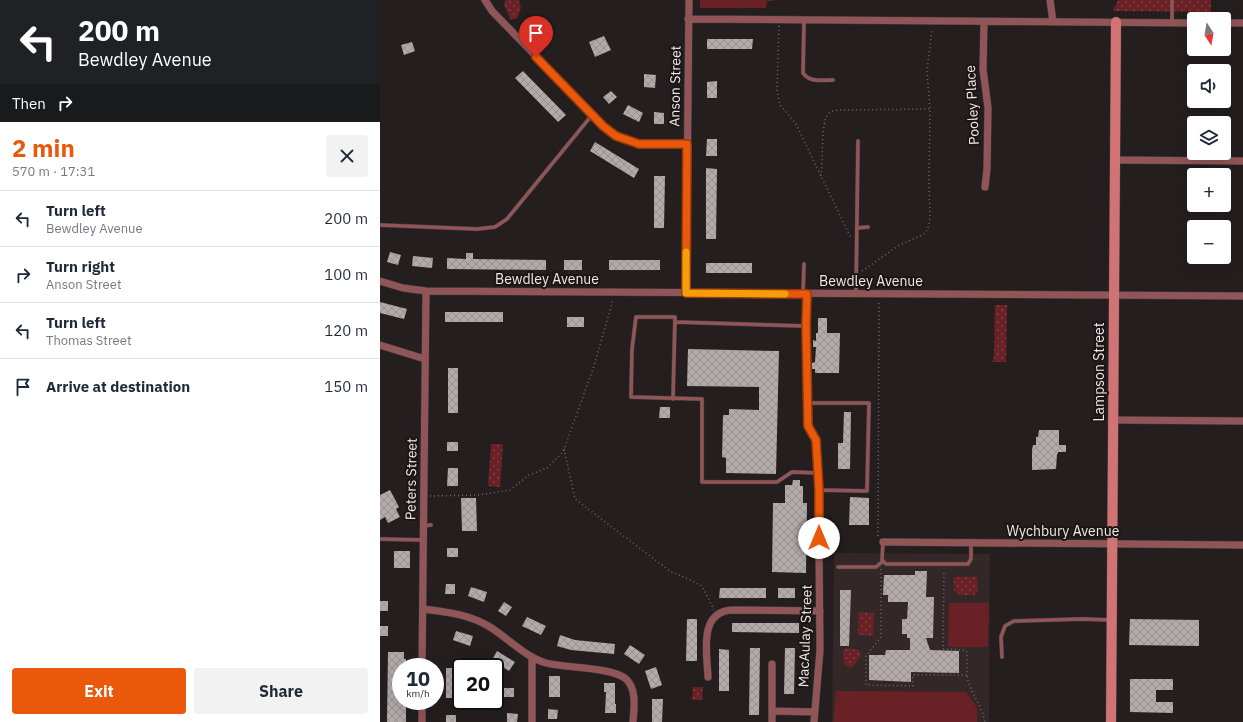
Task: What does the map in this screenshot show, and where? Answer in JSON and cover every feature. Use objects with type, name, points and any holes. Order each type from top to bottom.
[{"type":"street","points":[[485,0],[492,11],[609,131],[631,142],[647,145],[687,144]]},
{"type":"street","name":"Anson Street","points":[[686,293],[689,0]]},
{"type":"street","points":[[1050,0],[1053,22]]},
{"type":"street","points":[[688,19],[1187,23]]},
{"type":"street","name":"Pooley Place","points":[[984,22],[983,78],[988,108],[987,170],[985,187]]},
{"type":"street","name":"Lampson Street","points":[[1111,722],[1116,22]]},
{"type":"street","points":[[1231,23],[1243,23]]},
{"type":"street","points":[[1114,160],[1243,161]]},
{"type":"street","name":"Bewdley Avenue","points":[[380,281],[403,288],[426,291],[1243,296]]},
{"type":"street","name":"Peters Street","points":[[422,658],[423,540],[427,525],[425,359],[426,291]]},
{"type":"street","points":[[380,345],[425,359]]},
{"type":"street","points":[[1113,420],[1243,420]]},
{"type":"street","name":"Wychbury Avenue","points":[[883,542],[1243,545]]},
{"type":"street","name":"MacAulay Street","points":[[814,722],[820,654],[819,551]]},
{"type":"street","points":[[423,609],[451,612],[473,618],[489,626],[532,658],[545,663],[620,674],[628,681],[632,690],[633,722]]},
{"type":"street","points":[[708,677],[707,631],[710,622],[716,615],[724,611],[733,610],[820,611]]},
{"type":"street","points":[[532,658],[532,722]]},
{"type":"street","points":[[772,664],[772,722]]},
{"type":"street","points":[[422,710],[422,722]]},
{"type":"street","points":[[772,711],[815,712]]},
{"type":"lane","points":[[1172,0],[1172,23]]},
{"type":"lane","points":[[804,20],[803,73],[811,80],[833,80]]},
{"type":"lane","points":[[380,225],[477,229],[495,227],[507,220],[592,115]]},
{"type":"lane","points":[[856,294],[858,141]]},
{"type":"lane","points":[[857,228],[868,227]]},
{"type":"lane","points":[[804,264],[808,426],[816,440],[819,490],[819,551]]},
{"type":"lane","points":[[673,399],[675,317],[636,317],[632,348],[631,397],[673,399],[702,399],[702,482],[777,482],[792,472],[818,473]]},
{"type":"lane","points":[[675,322],[806,326]]},
{"type":"lane","points":[[808,402],[869,403],[866,491],[819,490]]},
{"type":"lane","points":[[380,539],[423,540]]},
{"type":"lane","points":[[838,567],[876,568],[882,562],[883,542]]},
{"type":"lane","points":[[882,562],[886,564],[968,564],[971,560],[971,543]]},
{"type":"lane","points":[[1002,657],[1001,636],[1005,626],[1014,621],[1082,619],[1111,620]]},
{"type":"path","points":[[779,20],[778,100],[782,108],[795,122],[857,250]]},
{"type":"path","points":[[856,274],[898,246],[926,232],[930,217],[930,109],[927,72],[933,21]]},
{"type":"path","points":[[821,176],[823,164],[823,131],[825,118],[830,113],[836,110],[930,109]]},
{"type":"path","points":[[426,501],[510,490],[529,475],[547,468],[563,452],[593,369],[615,292]]},
{"type":"path","points":[[879,294],[878,537],[883,542]]},
{"type":"path","points":[[564,449],[575,499],[670,571],[702,586],[716,615]]},
{"type":"path","points":[[881,567],[881,637],[866,656],[866,685],[913,686],[913,675],[967,675]]},
{"type":"path","points":[[944,570],[943,649],[965,650],[967,652],[967,675],[970,690],[979,705],[985,722]]},
{"type":"shaded area","points":[[505,0],[519,0],[521,8],[517,18],[511,20],[504,5]]},
{"type":"shaded area","points":[[700,0],[773,1],[767,1],[766,8],[700,8]]},
{"type":"shaded area","points":[[1118,0],[1211,0],[1211,12],[1113,11]]},
{"type":"shaded area","points":[[995,305],[1007,305],[1006,362],[992,362],[994,357]]},
{"type":"shaded area","points":[[491,444],[503,444],[500,487],[488,486]]},
{"type":"shaded area","points":[[834,553],[990,554],[989,722],[832,722]]},
{"type":"shaded area","points":[[954,577],[977,577],[978,591],[974,595],[959,595],[954,590]]},
{"type":"shaded area","points":[[949,603],[989,603],[988,647],[948,647]]},
{"type":"shaded area","points":[[859,612],[874,613],[873,636],[858,635]]},
{"type":"shaded area","points":[[848,648],[859,650],[861,656],[851,668],[844,664],[843,650]]},
{"type":"shaded area","points":[[693,687],[703,687],[702,700],[692,700]]},
{"type":"shaded area","points":[[836,691],[966,692],[977,708],[977,722],[833,722]]},
{"type":"building","points":[[604,36],[611,50],[595,57],[589,42]]},
{"type":"building","points":[[707,39],[753,39],[752,49],[707,49]]},
{"type":"building","points":[[412,42],[415,51],[404,55],[401,45]]},
{"type":"building","points":[[523,71],[566,115],[558,122],[515,78]]},
{"type":"building","points":[[644,74],[656,75],[655,88],[644,87]]},
{"type":"building","points":[[717,81],[717,98],[707,98],[707,82]]},
{"type":"building","points":[[611,91],[617,97],[609,104],[603,97]]},
{"type":"building","points":[[628,105],[643,113],[639,122],[623,114]]},
{"type":"building","points":[[654,112],[664,113],[664,124],[654,124]]},
{"type":"building","points":[[707,139],[717,139],[717,156],[706,156]]},
{"type":"building","points":[[595,142],[639,169],[634,178],[590,151]]},
{"type":"building","points":[[706,168],[717,169],[716,239],[706,239]]},
{"type":"building","points":[[654,176],[665,176],[664,228],[654,228]]},
{"type":"building","points":[[390,252],[401,255],[398,265],[387,262]]},
{"type":"building","points":[[466,253],[473,253],[473,259],[546,260],[546,270],[447,269],[447,258],[466,259]]},
{"type":"building","points":[[413,256],[433,258],[432,268],[412,266]]},
{"type":"building","points":[[564,260],[582,260],[582,270],[564,270]]},
{"type":"building","points":[[609,260],[660,260],[660,270],[609,270]]},
{"type":"building","points":[[706,263],[752,263],[752,273],[706,273]]},
{"type":"building","points":[[380,302],[407,309],[404,319],[380,313]]},
{"type":"building","points":[[445,312],[503,312],[503,322],[445,322]]},
{"type":"building","points":[[567,317],[584,317],[584,327],[567,327]]},
{"type":"building","points":[[818,318],[827,318],[827,333],[840,333],[839,373],[815,373],[815,369],[812,369],[812,363],[815,362],[816,347],[813,347],[813,340],[816,341],[816,333],[818,333]]},
{"type":"building","points":[[688,349],[779,351],[776,474],[726,473],[726,458],[722,457],[723,415],[729,415],[729,409],[759,410],[759,387],[687,386]]},
{"type":"building","points":[[448,368],[458,368],[458,413],[448,413]]},
{"type":"building","points":[[660,407],[670,407],[670,418],[659,418]]},
{"type":"building","points":[[844,412],[851,412],[850,469],[838,469],[838,443],[843,443]]},
{"type":"building","points":[[1039,430],[1059,430],[1059,445],[1066,445],[1066,452],[1058,452],[1057,454],[1056,469],[1032,470],[1032,450],[1033,445],[1036,445],[1036,437],[1038,437]]},
{"type":"building","points":[[447,442],[458,442],[458,451],[447,451]]},
{"type":"building","points":[[448,468],[458,468],[458,486],[447,486]]},
{"type":"building","points":[[793,480],[800,480],[800,486],[803,486],[803,503],[807,503],[806,573],[772,572],[773,503],[785,503],[785,485],[792,485]]},
{"type":"building","points":[[390,490],[399,507],[396,509],[400,517],[388,523],[385,517],[380,520],[380,495]]},
{"type":"building","points":[[850,497],[869,498],[869,525],[849,525]]},
{"type":"building","points":[[461,498],[476,498],[477,531],[462,531]]},
{"type":"building","points":[[447,548],[458,548],[458,557],[447,557]]},
{"type":"building","points":[[394,551],[410,551],[410,568],[394,568]]},
{"type":"building","points":[[915,571],[927,571],[926,597],[934,597],[933,638],[926,638],[930,650],[959,651],[959,673],[911,672],[911,682],[869,680],[869,655],[885,655],[886,650],[910,650],[910,638],[907,638],[907,634],[902,634],[902,619],[907,619],[908,602],[888,602],[888,595],[883,595],[884,575],[915,575]]},
{"type":"building","points":[[446,584],[455,584],[455,594],[445,594]]},
{"type":"building","points":[[471,587],[487,592],[484,602],[468,596]]},
{"type":"building","points":[[720,588],[766,588],[766,598],[719,598]]},
{"type":"building","points":[[778,588],[795,588],[795,598],[778,598]]},
{"type":"building","points":[[840,590],[851,590],[849,646],[840,646]]},
{"type":"building","points":[[380,601],[388,601],[388,611],[380,611]]},
{"type":"building","points":[[504,602],[512,607],[506,616],[498,611]]},
{"type":"building","points":[[527,617],[546,626],[541,635],[522,626]]},
{"type":"building","points":[[687,619],[697,619],[697,661],[686,661]]},
{"type":"building","points":[[1130,619],[1199,620],[1199,646],[1129,645]]},
{"type":"building","points":[[732,623],[799,623],[799,633],[732,632]]},
{"type":"building","points":[[380,626],[388,626],[388,636],[380,636]]},
{"type":"building","points":[[456,631],[473,636],[470,646],[453,640]]},
{"type":"building","points":[[560,635],[575,640],[615,644],[614,654],[571,650],[557,646]]},
{"type":"building","points":[[630,645],[645,655],[639,664],[624,654]]},
{"type":"building","points":[[750,648],[760,648],[759,715],[749,715]]},
{"type":"building","points":[[785,648],[795,648],[794,694],[784,694]]},
{"type":"building","points":[[719,649],[729,650],[729,691],[719,691]]},
{"type":"building","points":[[497,651],[515,662],[509,671],[504,668],[504,658],[493,658]]},
{"type":"building","points":[[388,652],[404,652],[404,658],[392,658],[392,710],[406,710],[406,722],[387,722]]},
{"type":"building","points":[[656,667],[662,685],[651,689],[645,671]]},
{"type":"building","points":[[446,668],[452,668],[452,698],[446,698]]},
{"type":"building","points":[[549,676],[560,676],[560,697],[549,697]]},
{"type":"building","points":[[1130,679],[1173,679],[1173,690],[1156,690],[1156,702],[1173,702],[1173,713],[1130,712]]},
{"type":"building","points":[[604,683],[615,683],[616,713],[605,713],[606,692],[604,692]]},
{"type":"building","points":[[504,688],[514,688],[514,697],[504,697]]},
{"type":"building","points":[[652,699],[663,699],[662,722],[652,722]]},
{"type":"building","points":[[548,709],[558,710],[557,719],[548,719]]},
{"type":"building","points":[[507,713],[518,714],[517,722],[507,722]]},
{"type":"building","points":[[446,715],[456,715],[456,722],[446,722]]},
{"type":"slow traffic","points":[[686,252],[686,293],[785,294]]},
{"type":"route","points":[[536,57],[603,126],[616,136],[631,142],[647,145],[687,144],[686,293],[807,294],[806,326],[808,426],[816,440],[819,490],[819,538]]}]
